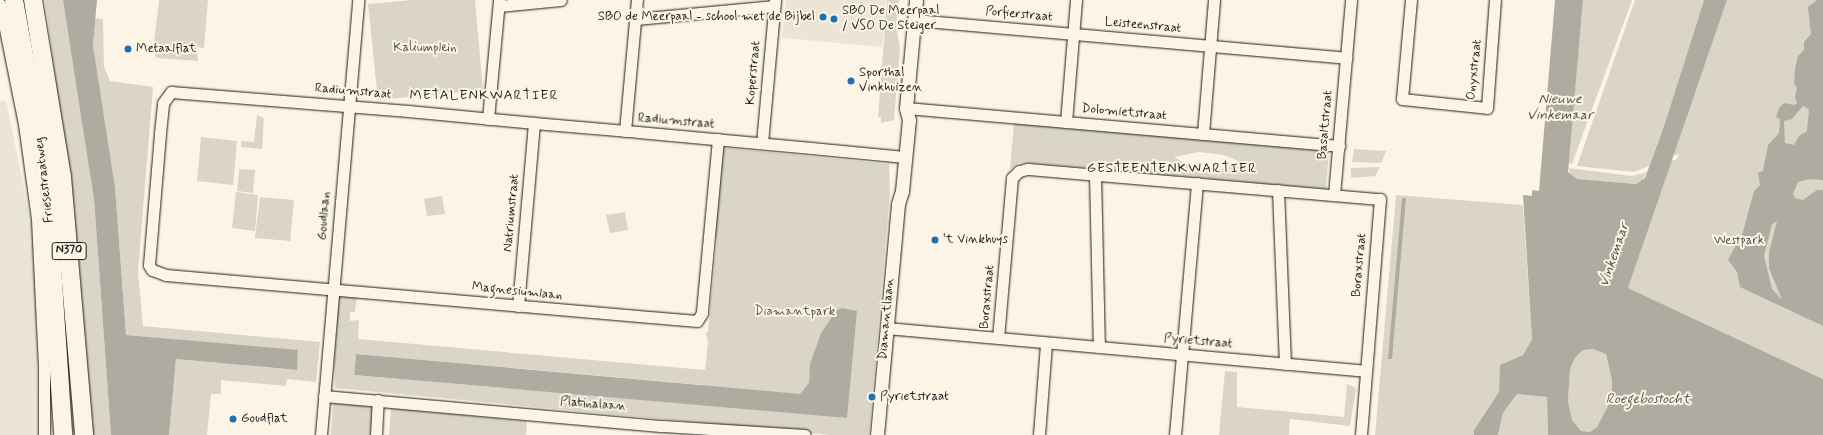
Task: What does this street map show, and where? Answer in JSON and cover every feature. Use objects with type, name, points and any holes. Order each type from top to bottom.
[{"type":"highway","name":"Friesestraatweg","points":[[14,0],[46,176],[63,435]]},
{"type":"highway","name":"Friesestraatweg","points":[[33,0],[62,177],[84,435]]},
{"type":"street","name":"Goudlaan","points":[[321,435],[358,0]]},
{"type":"street","points":[[488,119],[499,3],[561,0]]},
{"type":"street","points":[[625,131],[637,0]]},
{"type":"street","name":"Diamantlaan","points":[[877,435],[898,204],[894,191],[901,156],[901,119],[906,108],[916,0]]},
{"type":"street","points":[[1066,122],[1076,0]]},
{"type":"street","points":[[1203,134],[1214,0]]},
{"type":"street","name":"Basaltstraat","points":[[1334,195],[1351,0]]},
{"type":"street","name":"Onyxstraat","points":[[1411,0],[1402,100],[1487,108],[1495,0]]},
{"type":"street","name":"Koperstraat","points":[[636,19],[774,3],[762,143]]},
{"type":"street","name":"Friesestraatweg","points":[[0,4],[24,124],[37,219],[44,369],[44,435]]},
{"type":"street","name":"Porfierstraat","points":[[914,20],[1074,34]]},
{"type":"street","name":"Leisteenstraat","points":[[1074,34],[1211,46]]},
{"type":"street","points":[[1211,46],[1346,58]]},
{"type":"street","name":"Radiumstraat","points":[[152,270],[150,258],[160,133],[166,96],[178,91],[901,156]]},
{"type":"street","name":"Dolomietstraat","points":[[906,108],[1339,146]]},
{"type":"street","name":"Natriumstraat","points":[[518,306],[534,123]]},
{"type":"street","name":"Magnesiumlaan","points":[[152,270],[166,275],[697,321],[702,313],[718,139]]},
{"type":"street","name":"Boraxstraat","points":[[998,338],[1012,178],[1019,171],[1028,169],[1095,174],[1380,199],[1361,435]]},
{"type":"street","points":[[1095,174],[1099,347]]},
{"type":"street","points":[[1175,435],[1197,183]]},
{"type":"street","points":[[1278,190],[1285,364]]},
{"type":"street","name":"Pyrietstraat","points":[[886,328],[1365,371]]},
{"type":"street","points":[[1039,435],[1046,342]]},
{"type":"street","name":"Platinalaan","points":[[324,396],[663,426],[805,435]]},
{"type":"street","points":[[376,435],[378,400]]},
{"type":"shaded area","name":"SBO De Meerpaal / VSO De Steiger","points":[[786,0],[886,0],[882,47],[782,38]]},
{"type":"shaded area","points":[[6,101],[34,237],[39,435],[0,435],[0,102]]},
{"type":"green space","points":[[45,0],[63,0],[77,84],[94,199],[111,435],[89,435],[74,217]]},
{"type":"green space","points":[[159,0],[208,0],[204,48],[197,47],[198,61],[157,58],[153,51]]},
{"type":"green space","name":"Kaliumplein","points":[[413,0],[475,0],[483,90],[378,100],[368,4]]},
{"type":"green space","points":[[887,0],[899,0],[896,24],[900,49],[894,120],[881,123],[881,117],[878,117]]},
{"type":"green space","points":[[1583,0],[1632,0],[1572,164],[1568,163]]},
{"type":"green space","points":[[1635,0],[1704,0],[1665,123],[1649,166],[1634,172],[1577,166]]},
{"type":"green space","name":"Westpark","points":[[1727,0],[1823,0],[1823,379],[1628,288],[1671,161],[1677,159],[1679,154],[1673,156]]},
{"type":"green space","points":[[95,18],[103,19],[104,67],[110,81],[153,87],[138,272],[143,326],[320,342],[316,382],[287,379],[286,386],[221,380],[221,394],[211,394],[207,435],[169,435],[176,359],[296,370],[298,351],[126,335],[115,187],[93,45]]},
{"type":"green space","points":[[257,115],[264,118],[262,149],[241,147],[241,141],[254,142]]},
{"type":"green space","points":[[1014,123],[1329,149],[1326,189],[1030,163],[1019,163],[1010,169]],"holes":[[[1199,152],[1224,155],[1240,162],[1214,172],[1201,172],[1174,157]]]},
{"type":"green space","points":[[201,137],[237,141],[233,185],[197,181]]},
{"type":"green space","name":"Diamantpark","points":[[725,148],[889,164],[890,193],[869,435],[830,435],[335,388],[334,361],[339,296],[357,297],[355,312],[350,312],[350,321],[359,320],[358,339],[705,370],[708,342],[706,332],[708,332],[717,239],[713,237],[722,149]],"holes":[[[356,354],[703,385],[702,405],[354,375]]]},
{"type":"green space","points":[[1354,149],[1386,151],[1381,163],[1352,162]]},
{"type":"green space","points":[[1380,167],[1375,176],[1351,178],[1351,168]]},
{"type":"green space","points":[[1568,168],[1632,176],[1647,172],[1642,181],[1636,184],[1577,179],[1571,176]]},
{"type":"green space","points":[[239,169],[255,170],[253,193],[237,191]]},
{"type":"green space","points":[[236,192],[258,195],[255,231],[232,228]]},
{"type":"green space","points":[[1396,195],[1523,205],[1532,339],[1523,355],[1501,365],[1499,392],[1474,430],[1474,435],[1375,435]]},
{"type":"green space","points":[[442,196],[445,214],[427,216],[424,199]]},
{"type":"green space","points":[[260,197],[294,200],[290,241],[255,238]]},
{"type":"green space","points":[[625,212],[628,230],[610,233],[606,215]]},
{"type":"green space","points":[[1593,348],[1606,353],[1612,380],[1612,398],[1597,427],[1590,432],[1581,431],[1572,420],[1568,401],[1570,369],[1575,358],[1583,350]]},
{"type":"green space","points":[[1225,371],[1237,372],[1237,407],[1344,417],[1347,384],[1356,388],[1350,426],[1290,419],[1289,435],[1219,435]]},
{"type":"green space","points":[[1517,394],[1547,397],[1548,435],[1498,435],[1503,413]]},
{"type":"green space","points":[[333,403],[377,407],[374,435],[331,435]]},
{"type":"green space","points":[[391,408],[527,421],[526,435],[389,435]]},
{"type":"water","points":[[63,0],[97,0],[93,45],[115,187],[126,335],[298,350],[297,370],[176,359],[169,435],[111,435],[94,199]]},
{"type":"water","points":[[1555,0],[1583,0],[1568,172],[1577,179],[1636,184],[1645,178],[1665,123],[1704,0],[1727,0],[1628,288],[1823,379],[1823,435],[1548,435],[1547,397],[1517,394],[1503,413],[1498,435],[1474,435],[1474,430],[1499,392],[1500,365],[1523,355],[1532,339],[1523,195],[1532,196],[1532,190],[1539,191]],"holes":[[[1593,349],[1606,354],[1612,380],[1612,398],[1597,427],[1590,432],[1581,431],[1572,420],[1568,401],[1570,369],[1575,358],[1583,350]]]},
{"type":"water","points":[[1817,0],[1823,0],[1823,180],[1810,179],[1798,182],[1793,194],[1795,198],[1803,200],[1817,190],[1823,190],[1823,326],[1740,287],[1737,272],[1728,260],[1743,232],[1754,191],[1760,185],[1758,173],[1763,171],[1768,145],[1779,133],[1780,119],[1776,117],[1779,108],[1784,103],[1794,105],[1797,103],[1795,97],[1797,88],[1794,83],[1795,69],[1798,56],[1804,50],[1804,42],[1811,34],[1808,7]],"holes":[[[1803,106],[1809,109],[1807,131],[1799,136],[1794,145],[1785,143],[1784,121],[1792,119]],[[1777,221],[1769,252],[1769,268],[1782,300],[1772,289],[1764,256],[1772,224]]]},
{"type":"water","points":[[1402,198],[1406,198],[1392,359],[1388,359]]},
{"type":"water","points":[[842,308],[857,311],[847,418],[354,375],[356,354],[800,394],[809,383],[810,364],[821,333],[837,310]]},
{"type":"place","name":"SBO de Meerpaal - school met de Bijbel","points":[[823,17]]},
{"type":"place","name":"SBO De Meerpaal / VSO De Steiger","points":[[834,19]]},
{"type":"place","name":"Metaalflat","points":[[128,49]]},
{"type":"place","name":"Sporthal Vinkhuizen","points":[[851,81]]},
{"type":"place","name":"'t Vinkhuys","points":[[935,240]]},
{"type":"place","name":"Pyrietstraat","points":[[872,397]]},
{"type":"place","name":"Goudflat","points":[[233,419]]},
{"type":"district","name":"METALENKWARTIER","points":[[484,95]]},
{"type":"district","name":"GESTEENTENKWARTIER","points":[[1172,168]]},
{"type":"water label","name":"Nieuwe Vinkemaar","points":[[1560,108]]},
{"type":"water label","name":"Vinkemaar","points":[[1614,255]]},
{"type":"water label","name":"Roegebostocht","points":[[1648,399]]}]
